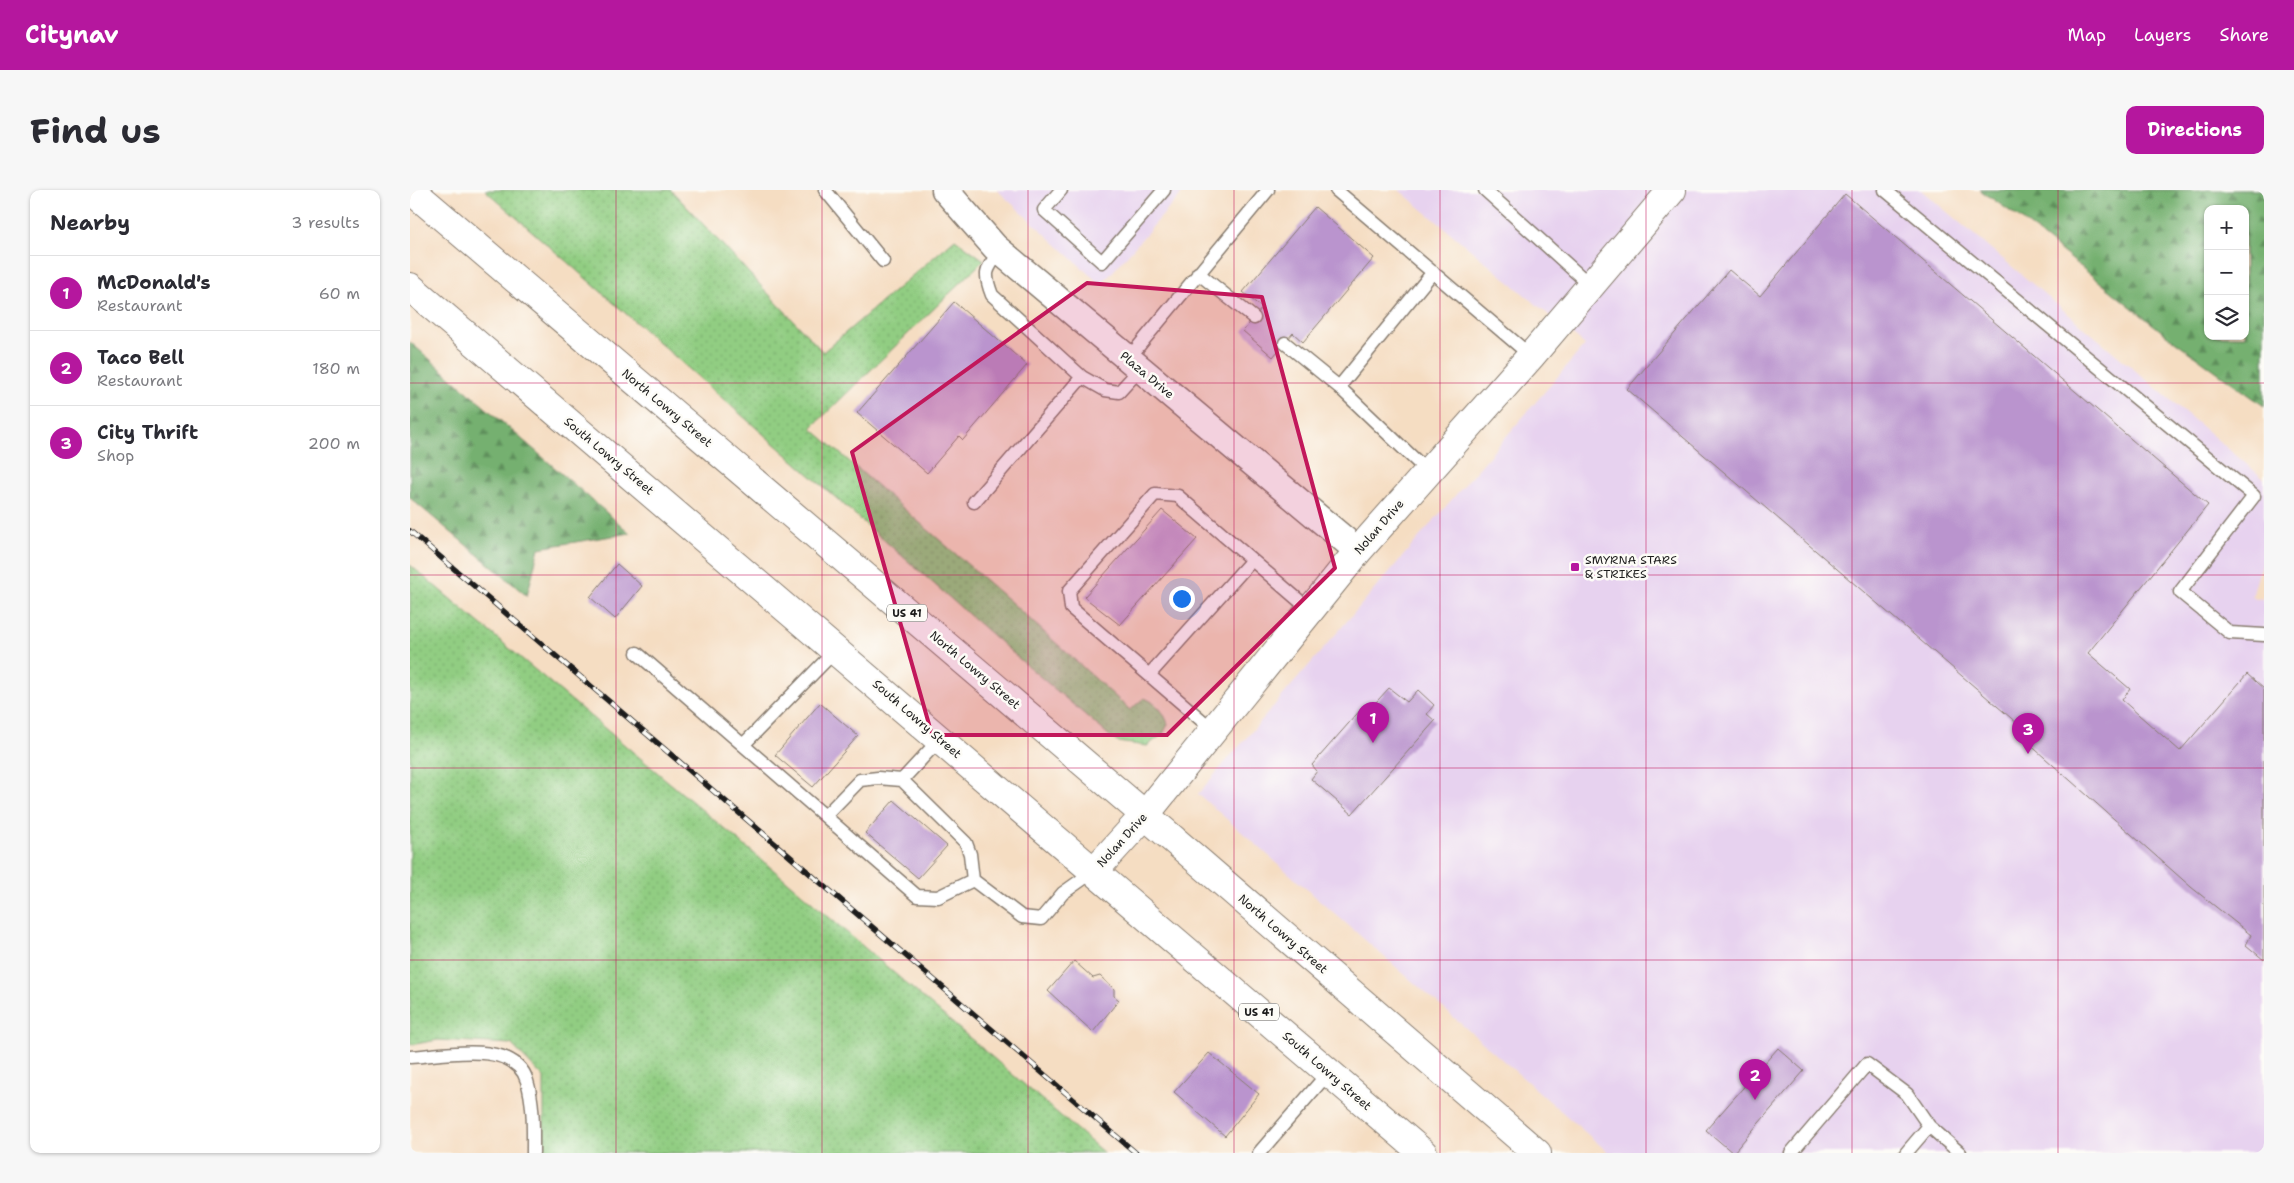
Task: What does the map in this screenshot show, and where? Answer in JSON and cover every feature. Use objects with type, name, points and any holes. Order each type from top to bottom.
[{"type":"main road","name":"North Lowry Street","points":[[411,190],[1145,815],[1537,1153]]},
{"type":"main road","name":"Nolan Drive","points":[[1094,871],[1145,815],[1358,551],[1531,356],[1672,190]]},
{"type":"main road","name":"South Lowry Street","points":[[410,286],[1328,1072],[1411,1146]]},
{"type":"street","name":"Plaza Drive","points":[[945,190],[1000,251],[1358,551]]},
{"type":"lane","points":[[825,190],[883,261]]},
{"type":"lane","points":[[1061,190],[1044,210],[1102,262],[1164,190]]},
{"type":"lane","points":[[1000,251],[986,270],[986,280],[992,295],[1082,377],[1105,390],[1119,392],[1134,364],[1198,273],[1268,190]]},
{"type":"lane","points":[[1336,190],[1531,356]]},
{"type":"lane","points":[[1485,190],[1591,286]]},
{"type":"lane","points":[[1885,190],[2254,496],[2180,592],[2230,633],[2264,635]]},
{"type":"lane","points":[[1339,387],[1433,272]]},
{"type":"lane","points":[[1198,273],[1254,318]]},
{"type":"lane","points":[[1285,343],[1339,387],[1428,472]]},
{"type":"lane","points":[[974,502],[1082,377]]},
{"type":"lane","points":[[1213,730],[1071,608],[1069,591],[1155,494],[1178,496],[1310,610]]},
{"type":"lane","points":[[1149,675],[1252,560]]},
{"type":"lane","points":[[742,745],[836,650]]},
{"type":"lane","points":[[637,652],[917,896],[938,897],[973,880]]},
{"type":"lane","points":[[902,780],[940,739]]},
{"type":"lane","points":[[825,816],[860,780],[878,778],[902,780],[966,842],[970,854],[973,880],[1022,917],[1041,919],[1063,893],[1094,871]]},
{"type":"lane","points":[[410,1057],[492,1052],[514,1060],[527,1079],[532,1107],[533,1153]]},
{"type":"lane","points":[[1791,1153],[1868,1064],[1907,1094],[1929,1126],[1960,1153]]},
{"type":"lane","points":[[1259,1153],[1328,1072]]},
{"type":"lane","points":[[1906,1153],[1929,1126]]},
{"type":"highlighted area","points":[[1087,283],[1262,297],[1335,568],[1167,735],[932,735],[852,452]]},
{"type":"shaded area","points":[[997,190],[1185,190],[1101,285]]},
{"type":"shaded area","points":[[1399,190],[1921,190],[2264,479],[2264,554],[2252,597],[2264,599],[2264,1153],[1609,1153],[1198,794],[1585,345]]},
{"type":"green space","points":[[485,190],[671,190],[823,352],[955,239],[984,260],[811,428],[1013,604],[1130,710],[1144,698],[1156,705],[1168,724],[1163,734],[1147,746],[1117,742],[1023,662]]},
{"type":"green space","points":[[1980,190],[2264,190],[2264,406],[2165,334],[2021,219]]},
{"type":"green space","points":[[410,342],[630,533],[539,548],[527,596],[410,498]]},
{"type":"green space","points":[[410,565],[788,882],[1104,1153],[544,1153],[544,1078],[511,1044],[438,1040],[410,1045]]},
{"type":"building","points":[[1845,194],[2208,505],[2088,653],[2130,689],[2122,700],[2180,751],[2247,674],[2264,689],[2264,960],[2246,945],[2251,935],[2191,887],[2019,735],[2025,730],[1627,389],[1729,270],[1760,296]]},
{"type":"building","points":[[1315,207],[1374,258],[1303,342],[1293,333],[1273,357],[1243,331],[1262,308],[1243,292]]},
{"type":"building","points":[[954,302],[1027,365],[963,440],[959,436],[927,473],[857,413]]},
{"type":"building","points":[[1162,510],[1197,539],[1120,625],[1084,597]]},
{"type":"building","points":[[617,564],[642,586],[615,619],[590,597]]},
{"type":"building","points":[[1389,688],[1407,702],[1418,690],[1434,705],[1427,714],[1435,721],[1352,814],[1311,779],[1317,771],[1312,765],[1363,707],[1368,711]]},
{"type":"building","points":[[820,703],[858,736],[813,787],[775,755]]},
{"type":"building","points":[[894,800],[947,846],[918,878],[865,833]]},
{"type":"building","points":[[1074,961],[1093,978],[1100,976],[1114,989],[1114,996],[1119,1000],[1093,1032],[1048,991]]},
{"type":"building","points":[[1778,1048],[1804,1071],[1733,1153],[1706,1130]]},
{"type":"building","points":[[1209,1053],[1259,1094],[1225,1136],[1174,1092]]},
{"type":"railway","points":[[410,531],[1136,1153]]},
{"type":"place","name":"SMYRNA STARS & STRIKES","points":[[1575,567]]},
{"type":"place","name":"McDonald's","points":[[1373,743]]},
{"type":"place","name":"City Thrift","points":[[2028,754]]},
{"type":"place","name":"Taco Bell","points":[[1755,1100]]}]
